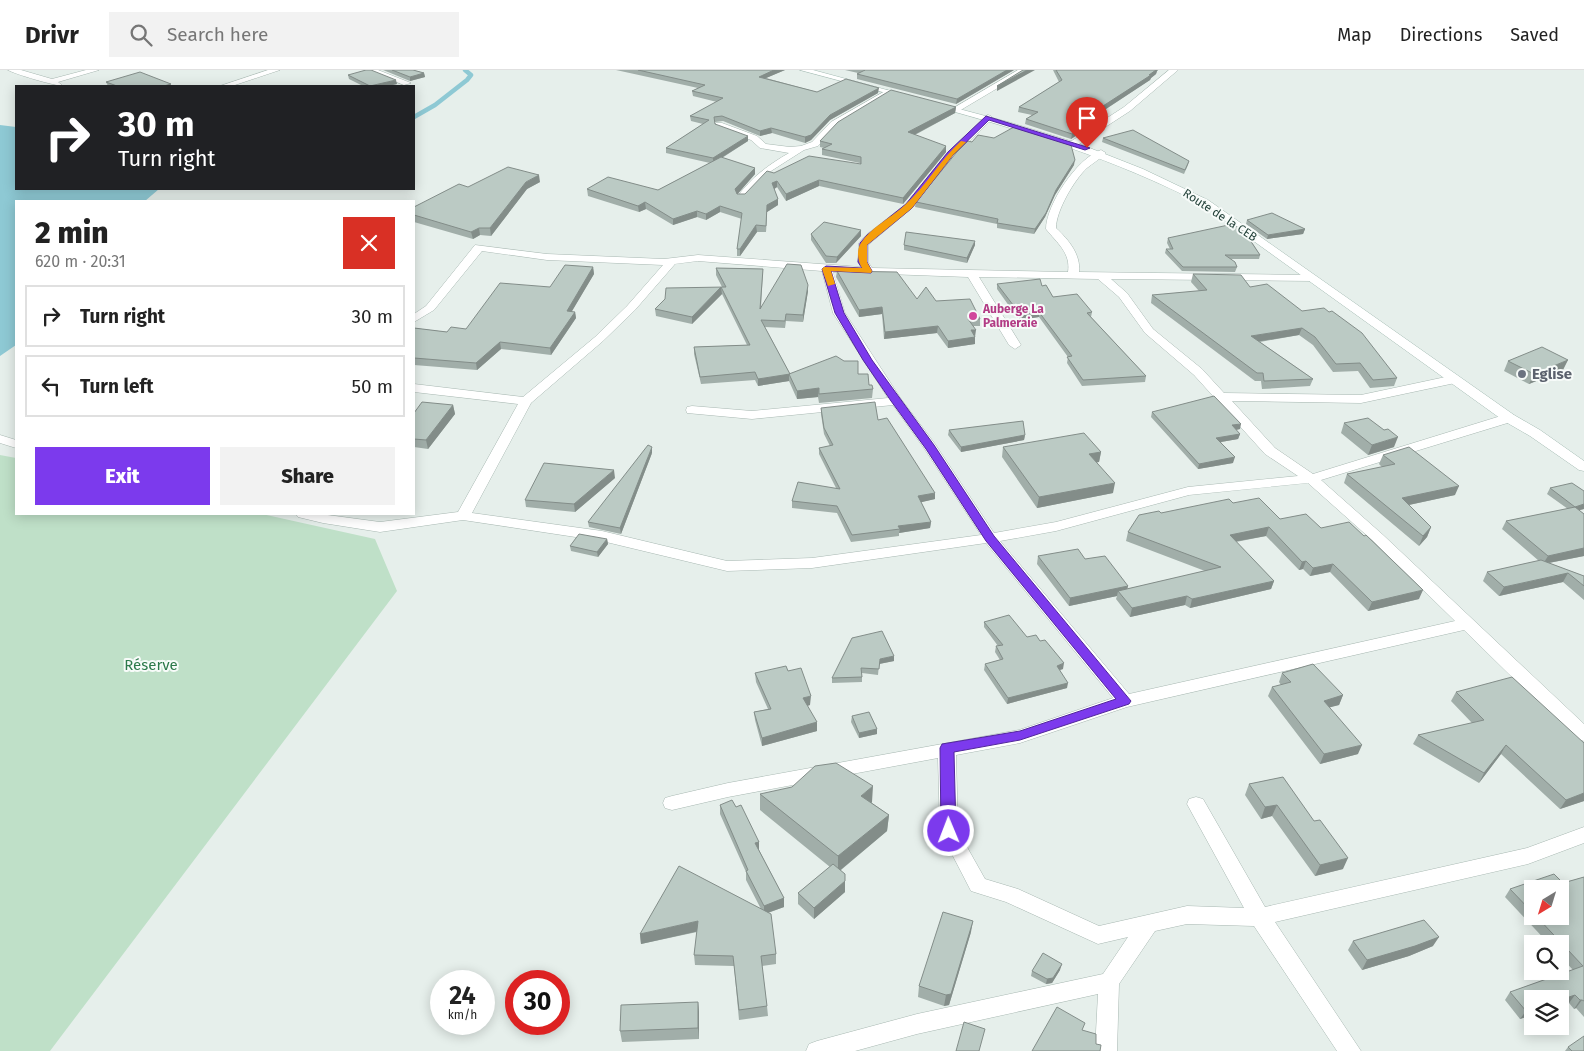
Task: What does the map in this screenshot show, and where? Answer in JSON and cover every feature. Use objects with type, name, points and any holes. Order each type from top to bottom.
[{"type":"street","points":[[12,70],[42,78],[57,85]]},
{"type":"street","points":[[50,82],[95,70]]},
{"type":"street","points":[[227,85],[276,70]]},
{"type":"street","points":[[371,70],[407,83]]},
{"type":"street","name":"Route de la CEB","points":[[804,70],[956,109],[1074,144],[1101,153],[1163,179],[1205,202],[1509,418],[1535,433],[1584,467]]},
{"type":"street","points":[[956,109],[1024,70]]},
{"type":"street","points":[[1074,144],[1127,109],[1174,70]]},
{"type":"street","points":[[742,197],[768,169],[804,152],[815,144],[834,124],[890,92]]},
{"type":"street","points":[[868,271],[862,262],[863,245],[870,237],[909,206],[951,154],[988,118]]},
{"type":"street","points":[[719,125],[754,138],[763,146],[804,152]]},
{"type":"street","points":[[1073,274],[1075,261],[1062,239],[1051,229],[1051,218],[1082,167],[1101,153]]},
{"type":"street","points":[[415,318],[430,308],[479,247],[547,257],[672,261],[698,258],[868,271],[1313,278]]},
{"type":"street","points":[[463,516],[526,401],[599,339],[672,261]]},
{"type":"street","points":[[826,269],[839,313],[868,360],[930,447],[990,538],[1125,701]]},
{"type":"street","points":[[971,274],[1015,344]]},
{"type":"street","points":[[1100,275],[1123,295],[1149,331],[1198,372],[1218,397],[1270,451],[1311,479],[1377,537],[1584,734]]},
{"type":"street","points":[[1218,397],[1361,399],[1455,379]]},
{"type":"street","points":[[415,388],[526,401]]},
{"type":"street","points":[[692,410],[752,415],[896,401]]},
{"type":"street","points":[[307,515],[323,520],[380,527],[463,516],[602,536],[727,566],[812,563],[990,538],[1056,526],[1188,491],[1311,479],[1509,418]]},
{"type":"street","points":[[0,440],[15,444]]},
{"type":"street","points":[[672,803],[728,790],[1020,736],[1125,701],[1467,624]]},
{"type":"street","points":[[947,748],[949,831],[978,886],[1011,895],[1098,935],[1187,915],[1260,917],[1528,856],[1584,834]]},
{"type":"street","points":[[1196,804],[1260,917],[1350,1051]]},
{"type":"street","points":[[1106,1051],[1109,982],[1149,924]]},
{"type":"street","points":[[817,1051],[917,1024],[1109,982]]},
{"type":"green space","name":"Réserve","points":[[0,455],[15,458],[15,515],[267,515],[375,539],[397,591],[50,1051],[0,1051]]},
{"type":"water","points":[[0,125],[15,127],[15,190],[158,190],[146,200],[15,200],[15,346],[0,356]]},
{"type":"building","points":[[371,70],[396,80],[368,85],[348,75]]},
{"type":"building","points":[[392,70],[413,70],[424,73],[410,77]]},
{"type":"building","points":[[638,70],[774,70],[759,77],[817,92],[846,79],[879,88],[830,115],[811,135],[805,137],[771,128],[760,131],[722,116],[714,117],[715,124],[748,136],[713,158],[666,148],[709,120],[690,116],[723,98],[692,91],[705,85]]},
{"type":"building","points":[[865,70],[1007,70],[957,99],[857,74]]},
{"type":"building","points":[[1023,70],[1027,70],[997,86]]},
{"type":"building","points":[[1056,70],[1156,70],[1089,115],[1096,118],[1072,134],[1026,119],[1038,112],[1019,107],[1062,80]]},
{"type":"building","points":[[140,72],[171,84],[114,85],[106,82]]},
{"type":"building","points":[[891,90],[956,107],[908,132],[946,146],[903,198],[819,180],[786,194],[777,181],[772,183],[778,199],[767,205],[766,226],[756,225],[740,249],[737,249],[742,213],[720,206],[706,214],[697,211],[673,219],[645,202],[638,206],[587,189],[608,177],[658,190],[721,157],[755,168],[735,189],[737,194],[745,194],[767,171],[774,173],[809,156],[861,164],[861,157],[822,149],[832,144],[820,141],[838,122]]},
{"type":"building","points":[[1014,127],[1071,145],[1075,160],[1035,229],[997,223],[998,219],[916,202],[968,141],[972,142],[978,135],[994,138]]},
{"type":"building","points":[[1133,130],[1189,161],[1185,170],[1103,138]]},
{"type":"building","points":[[508,167],[539,175],[526,182],[490,228],[479,228],[471,232],[415,215],[415,206],[459,184],[468,187]]},
{"type":"building","points":[[1272,213],[1305,229],[1268,235],[1247,220]]},
{"type":"building","points":[[824,222],[861,230],[837,257],[826,256],[811,234]]},
{"type":"building","points":[[1233,224],[1252,237],[1248,237],[1260,255],[1225,255],[1235,262],[1237,267],[1183,267],[1166,249],[1173,249],[1168,238]]},
{"type":"building","points":[[906,232],[975,241],[967,258],[904,245]]},
{"type":"building","points":[[787,264],[801,265],[808,285],[803,315],[786,314],[785,321],[761,320],[790,374],[758,379],[755,372],[700,377],[694,347],[750,345],[721,287],[726,287],[716,268],[763,269],[760,309]]},
{"type":"building","points":[[565,265],[593,267],[567,311],[575,312],[550,348],[500,342],[476,363],[415,358],[415,328],[447,332],[451,327],[466,329],[500,283],[550,287]]},
{"type":"building","points":[[837,271],[897,272],[917,299],[926,287],[936,301],[970,299],[980,319],[968,319],[976,330],[971,330],[975,337],[948,341],[938,326],[885,332],[882,307],[859,310]]},
{"type":"building","points":[[1193,274],[1241,275],[1250,287],[1267,284],[1302,311],[1324,308],[1329,312],[1332,311],[1362,333],[1397,378],[1373,380],[1360,363],[1336,364],[1315,337],[1302,328],[1251,336],[1313,379],[1264,381],[1263,373],[1257,373],[1152,295],[1207,290]]},
{"type":"building","points":[[1040,279],[1042,286],[1046,285],[1053,297],[1077,294],[1092,312],[1087,313],[1146,376],[1083,380],[1067,357],[1072,356],[1039,312],[1020,314],[997,284]]},
{"type":"building","points":[[721,287],[692,317],[655,309],[665,299],[666,288]]},
{"type":"building","points":[[1542,347],[1568,360],[1534,374],[1508,361]]},
{"type":"building","points":[[836,356],[844,361],[858,361],[858,374],[868,374],[869,385],[872,385],[873,389],[819,394],[819,388],[797,391],[789,374]]},
{"type":"building","points":[[1214,396],[1241,424],[1232,425],[1240,434],[1216,438],[1235,457],[1199,464],[1152,412]]},
{"type":"building","points":[[422,402],[453,405],[426,440],[415,439],[415,412]]},
{"type":"building","points":[[875,402],[878,420],[887,418],[935,493],[918,496],[931,522],[898,526],[900,529],[852,535],[837,506],[792,501],[798,482],[840,489],[819,448],[833,445],[824,428],[821,408]]},
{"type":"building","points":[[1368,418],[1384,430],[1388,429],[1398,437],[1372,445],[1344,423]]},
{"type":"building","points":[[1023,421],[1025,435],[961,447],[949,430]]},
{"type":"building","points":[[1084,433],[1101,452],[1089,454],[1115,483],[1039,497],[1003,447]]},
{"type":"building","points":[[648,445],[652,447],[620,528],[588,522]]},
{"type":"building","points":[[1409,447],[1459,486],[1402,498],[1431,527],[1423,536],[1347,474],[1395,464],[1383,455]]},
{"type":"building","points":[[544,463],[614,470],[574,504],[525,500]]},
{"type":"building","points":[[1572,483],[1584,491],[1584,504],[1575,507],[1550,488]]},
{"type":"building","points":[[1259,498],[1280,519],[1306,514],[1321,528],[1349,522],[1364,536],[1366,535],[1423,590],[1372,602],[1333,564],[1313,568],[1306,561],[1302,562],[1269,527],[1230,535],[1274,581],[1192,599],[1187,596],[1132,608],[1118,591],[1221,567],[1128,532],[1139,515],[1159,511],[1161,513],[1229,499],[1233,503]]},
{"type":"building","points":[[1575,507],[1584,514],[1584,548],[1548,556],[1506,521]]},
{"type":"building","points":[[579,534],[607,539],[597,552],[570,546]]},
{"type":"building","points":[[1078,549],[1085,559],[1105,556],[1128,586],[1070,598],[1038,556]]},
{"type":"building","points":[[1541,560],[1584,576],[1584,586],[1568,573],[1504,587],[1487,572]]},
{"type":"building","points":[[1009,615],[1027,637],[1036,635],[1040,641],[1045,640],[1064,663],[1057,666],[1068,683],[1008,698],[985,664],[1003,659],[996,646],[1003,645],[984,622]]},
{"type":"building","points":[[882,631],[894,656],[880,659],[879,669],[861,668],[862,677],[832,678],[852,638]]},
{"type":"building","points":[[1313,664],[1343,695],[1324,701],[1362,745],[1324,754],[1272,687],[1291,682],[1282,673]]},
{"type":"building","points":[[786,666],[788,671],[801,668],[811,696],[803,698],[817,722],[762,738],[754,712],[771,709],[755,673]]},
{"type":"building","points":[[1512,677],[1584,743],[1584,793],[1566,800],[1506,745],[1484,773],[1418,735],[1484,720],[1456,692]]},
{"type":"building","points":[[869,712],[877,729],[859,733],[852,716]]},
{"type":"building","points":[[836,763],[873,786],[861,796],[889,815],[838,856],[760,794],[792,787],[815,766]]},
{"type":"building","points":[[1283,777],[1314,821],[1320,820],[1348,858],[1320,865],[1277,805],[1265,807],[1249,784]]},
{"type":"building","points":[[732,800],[736,807],[741,805],[759,842],[755,843],[784,898],[764,906],[746,871],[748,870],[720,805]]},
{"type":"building","points":[[833,864],[845,874],[845,881],[814,908],[798,893]]},
{"type":"building","points":[[679,866],[771,914],[776,954],[761,956],[767,1006],[739,1010],[733,956],[694,955],[698,921],[640,934]]},
{"type":"building","points":[[1554,874],[1560,880],[1536,880]]},
{"type":"building","points":[[1584,877],[1584,1001],[1575,995],[1569,997],[1569,990],[1524,990],[1524,1009],[1510,992],[1544,980],[1569,980],[1569,971],[1583,966],[1569,951],[1569,935],[1554,935],[1544,925],[1569,925],[1569,881]]},
{"type":"building","points":[[1524,884],[1524,904],[1510,889]]},
{"type":"building","points":[[943,912],[973,921],[951,994],[946,995],[919,986]]},
{"type":"building","points":[[1424,920],[1439,937],[1367,960],[1353,941]]},
{"type":"building","points":[[1043,953],[1062,964],[1053,978],[1047,979],[1032,971]]},
{"type":"building","points":[[698,1002],[698,1028],[620,1031],[621,1005]]},
{"type":"building","points":[[1057,1007],[1085,1023],[1082,1030],[1096,1034],[1096,1044],[1101,1045],[1100,1051],[1032,1051]]},
{"type":"building","points":[[964,1022],[985,1029],[979,1051],[956,1051]]},
{"type":"building","points":[[1584,1036],[1584,1051],[1572,1051],[1568,1047]]},
{"type":"waterway","points":[[415,116],[435,105],[467,80],[471,75],[465,70]]},
{"type":"slow traffic","points":[[831,284],[826,269],[868,271],[862,262],[863,245],[870,237],[909,206],[963,142]]},
{"type":"place","name":"Auberge La Palmeraie","points":[[973,316]]},
{"type":"place","name":"Eglise","points":[[1522,374]]},
{"type":"route","points":[[949,831],[947,748],[1020,736],[1125,701],[990,538],[930,447],[868,360],[839,313],[826,269],[868,271],[862,262],[863,245],[870,237],[909,206],[951,154],[988,118],[1087,148]]}]
